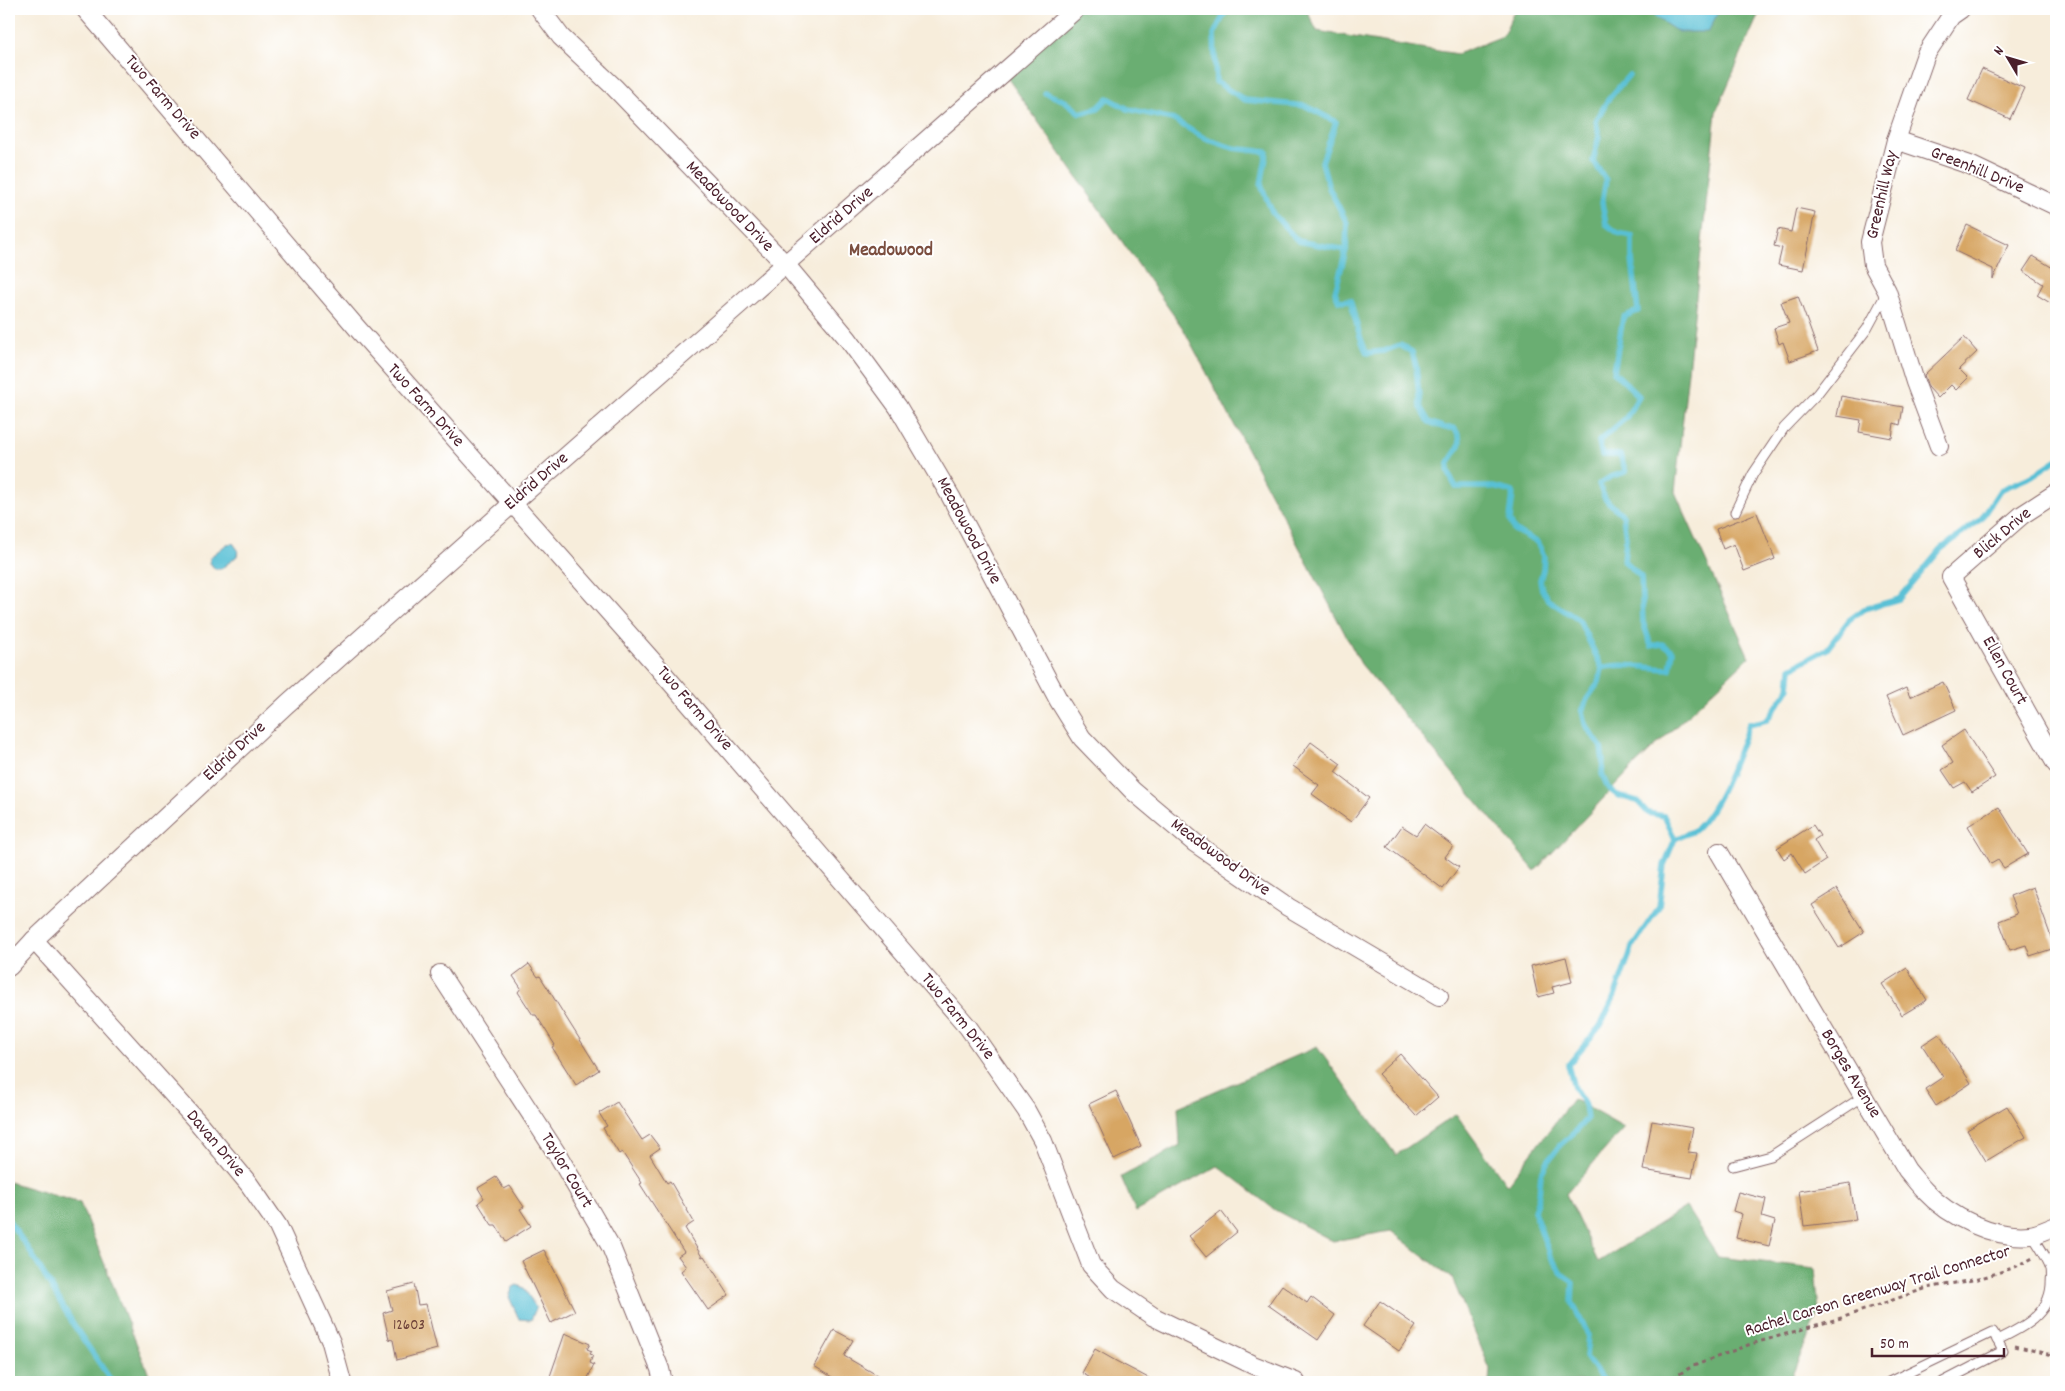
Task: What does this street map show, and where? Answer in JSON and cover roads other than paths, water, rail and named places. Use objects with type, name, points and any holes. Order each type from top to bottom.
[{"type":"street","name":"Two Farm Drive","points":[[85,9],[357,328],[656,665],[968,1027],[1026,1110],[1044,1142],[1091,1265],[1113,1290],[1154,1316],[1254,1365],[1296,1382]]},
{"type":"street","name":"Meadowood Drive","points":[[540,9],[561,37],[614,87],[786,266],[848,339],[898,407],[951,497],[1059,701],[1082,738],[1133,791],[1195,843],[1288,907],[1439,996]]},
{"type":"street","name":"Eldrid Drive","points":[[9,967],[34,940],[274,716],[512,504],[786,266],[1076,9]]},
{"type":"street","name":"Greenhill Way","points":[[1940,446],[1915,382],[1887,291],[1873,265],[1870,242],[1896,140],[1926,54],[1951,16],[1961,9]]},
{"type":"street","name":"Greenhill Drive","points":[[1896,140],[1970,165],[2056,206]]},
{"type":"street","name":"Blick Drive","points":[[1951,577],[2022,515],[2056,493]]},
{"type":"street","name":"Ellen Court","points":[[1951,577],[2056,764]]},
{"type":"street","name":"Borges Avenue","points":[[1719,852],[1908,1170],[1926,1192],[1942,1206],[1981,1226],[2008,1235],[2032,1235]]},
{"type":"street","name":"Davan Drive","points":[[34,940],[196,1120],[249,1184],[278,1226],[332,1342],[342,1382]]},
{"type":"street","name":"Taylor Court","points":[[440,974],[559,1157],[611,1247],[660,1369],[662,1382]]},
{"type":"street","points":[[2032,1235],[2056,1226]]},
{"type":"lane","points":[[1735,512],[1753,474],[1784,428],[1817,394],[1867,329],[1887,291]]},
{"type":"lane","points":[[1734,1166],[1771,1156],[1864,1096]]},
{"type":"lane","points":[[2002,1338],[2022,1329],[2035,1318],[2046,1305],[2050,1295],[2052,1270],[2032,1235]]},
{"type":"lane","points":[[1889,1382],[1993,1332],[2002,1338]]},
{"type":"lane","points":[[1943,1382],[2003,1351],[2002,1338]]},
{"type":"water","points":[[1651,9],[1720,9],[1708,32],[1678,32],[1652,15]]},
{"type":"water","points":[[233,543],[238,550],[237,556],[221,569],[215,569],[210,563],[210,557],[227,544]]},
{"type":"water","points":[[517,1285],[524,1288],[536,1308],[531,1320],[519,1319],[509,1297],[513,1287]]},
{"type":"waterway","points":[[1227,9],[1214,34],[1216,82],[1245,100],[1306,106],[1336,122],[1322,162],[1329,188],[1347,223],[1346,250],[1335,292],[1339,301],[1350,300],[1359,334],[1367,353],[1384,351],[1400,345],[1412,352],[1416,366],[1420,407],[1429,422],[1445,428],[1454,428],[1460,441],[1448,468],[1456,487],[1493,487],[1513,492],[1510,520],[1514,530],[1537,542],[1544,556],[1540,580],[1542,590],[1548,600],[1579,620],[1602,668],[1599,682],[1587,699],[1582,711],[1585,724],[1601,747],[1602,774],[1608,788],[1617,795],[1637,801],[1648,813],[1664,816],[1675,839],[1664,865],[1659,907],[1633,945],[1615,995],[1601,1025],[1568,1065],[1574,1088],[1585,1105],[1587,1118],[1560,1145],[1548,1161],[1541,1174],[1539,1195],[1534,1211],[1550,1256],[1563,1275],[1573,1282],[1572,1302],[1588,1335],[1586,1357],[1604,1382]]},
{"type":"waterway","points":[[1602,668],[1627,665],[1670,669],[1673,651],[1662,644],[1651,646],[1643,622],[1641,577],[1624,561],[1626,538],[1623,515],[1605,499],[1599,484],[1610,477],[1626,472],[1620,455],[1602,455],[1599,441],[1626,418],[1639,396],[1614,372],[1623,317],[1638,311],[1632,259],[1632,236],[1618,233],[1606,224],[1602,203],[1606,180],[1593,161],[1599,136],[1596,121],[1607,101],[1629,75]]},
{"type":"waterway","points":[[1045,93],[1065,101],[1080,113],[1098,108],[1108,98],[1128,109],[1172,119],[1206,139],[1233,148],[1267,152],[1261,185],[1273,214],[1298,241],[1346,250]]},
{"type":"waterway","points":[[1675,839],[1696,829],[1705,819],[1727,780],[1749,724],[1767,720],[1789,688],[1791,668],[1827,649],[1849,620],[1864,609],[1899,599],[1941,549],[1981,519],[2000,490],[2032,476],[2056,460]]},
{"type":"waterway","points":[[9,1221],[112,1382]]},
{"type":"district","name":"Meadowood","points":[[891,251]]}]
